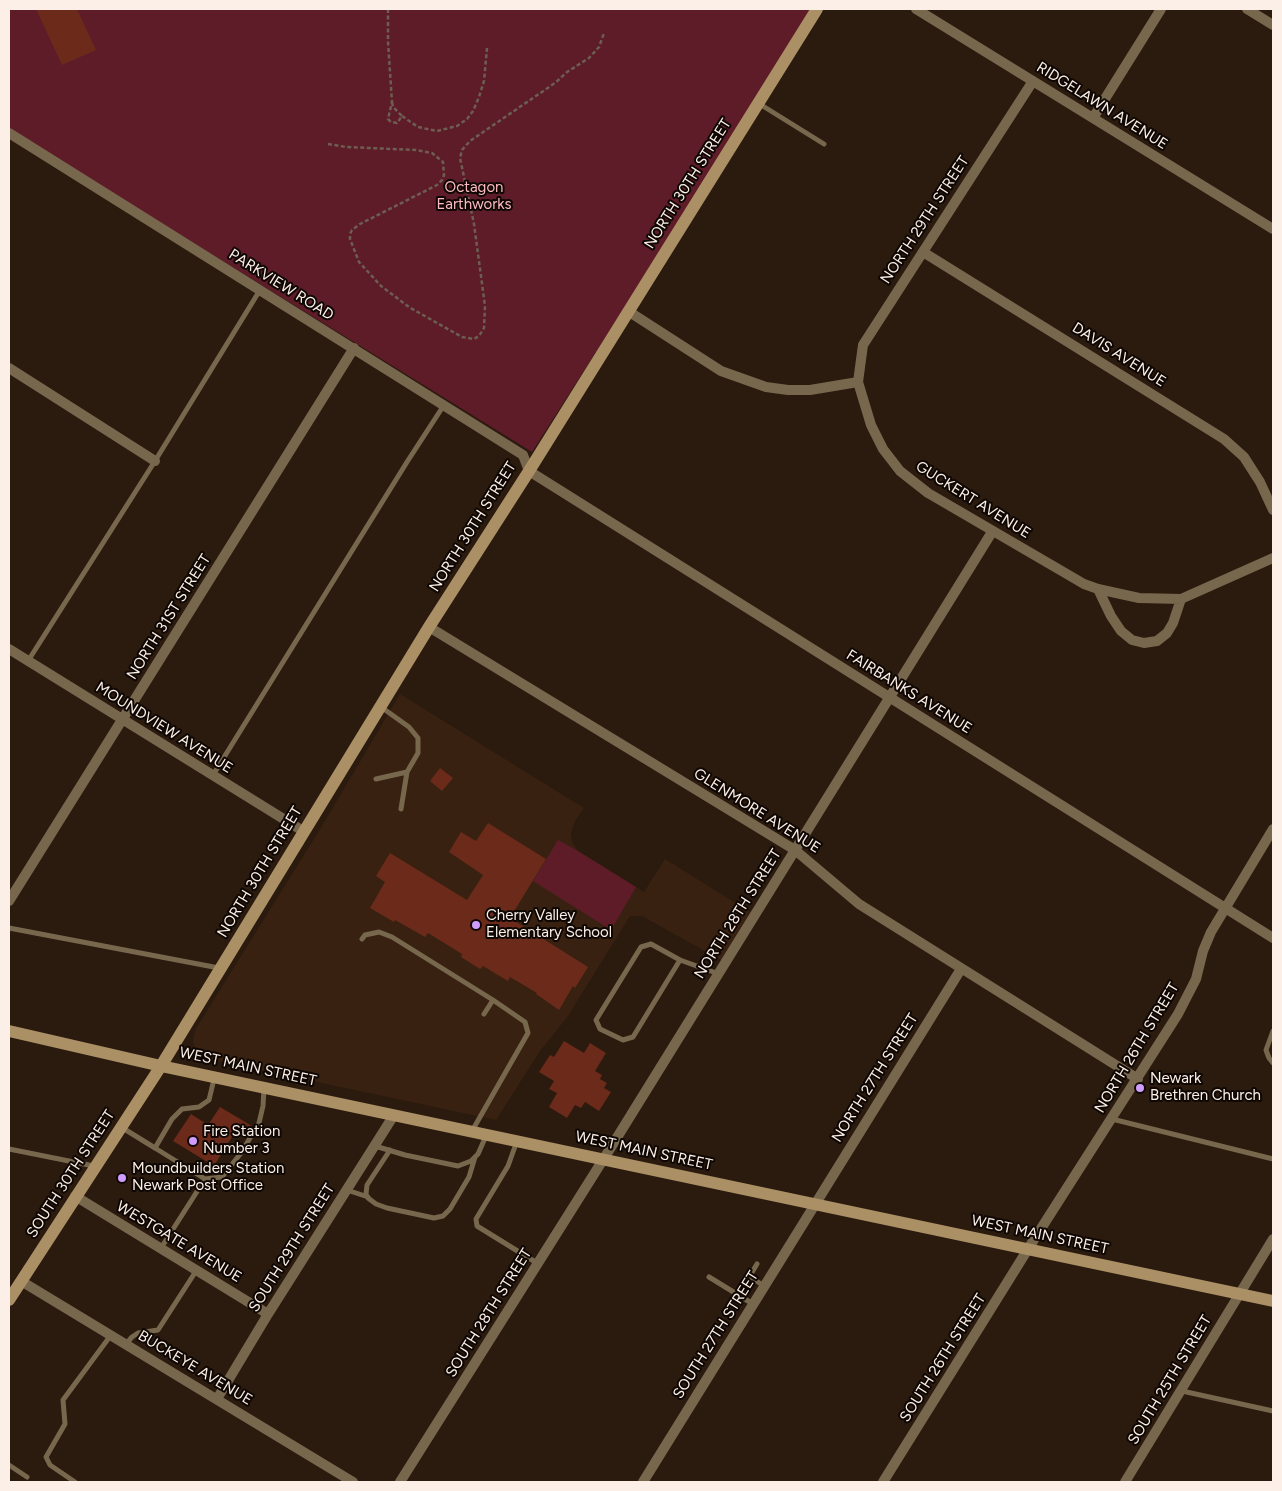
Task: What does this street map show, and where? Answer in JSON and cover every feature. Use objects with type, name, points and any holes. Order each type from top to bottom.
[{"type":"street","name":"NORTH 30TH STREET","points":[[161,1066],[429,627],[529,471],[817,9]]},
{"type":"street","name":"RIDGELAWN AVENUE","points":[[916,9],[1273,230]]},
{"type":"street","points":[[1093,118],[1161,9]]},
{"type":"street","points":[[1247,9],[1273,25]]},
{"type":"street","name":"NORTH 29TH STREET","points":[[858,382],[863,345],[1033,81]]},
{"type":"street","name":"PARKVIEW ROAD","points":[[9,133],[524,455],[529,471]]},
{"type":"street","name":"DAVIS AVENUE","points":[[923,252],[1224,439],[1244,457],[1260,482],[1273,510]]},
{"type":"street","points":[[628,311],[721,371],[766,387],[810,390],[858,382]]},
{"type":"street","name":"NORTH 31ST STREET","points":[[9,902],[354,348]]},
{"type":"street","points":[[9,368],[155,461]]},
{"type":"street","name":"GUCKERT AVENUE","points":[[858,382],[882,449],[900,471],[928,493],[992,532],[1098,590],[1139,598],[1181,599],[1273,558]]},
{"type":"street","name":"FAIRBANKS AVENUE","points":[[529,471],[1273,938]]},
{"type":"street","name":"NORTH 28TH STREET","points":[[604,1159],[992,532]]},
{"type":"street","points":[[1098,590],[1121,631],[1132,640],[1144,643],[1157,640],[1167,633],[1181,599]]},
{"type":"street","name":"GLENMORE AVENUE","points":[[429,627],[795,850],[859,904],[1138,1079]]},
{"type":"street","name":"MOUNDVIEW AVENUE","points":[[9,649],[303,831]]},
{"type":"street","name":"NORTH 26TH STREET","points":[[1028,1249],[1178,1014],[1196,979],[1203,951],[1211,932],[1273,829]]},
{"type":"street","name":"NORTH 27TH STREET","points":[[814,1204],[961,969]]},
{"type":"street","name":"WEST MAIN STREET","points":[[9,1031],[161,1066],[1273,1301]]},
{"type":"street","name":"SOUTH 30TH STREET","points":[[9,1300],[94,1166],[161,1066]]},
{"type":"street","name":"SOUTH 29TH STREET","points":[[217,1399],[268,1314],[394,1115]]},
{"type":"street","name":"SOUTH 28TH STREET","points":[[400,1482],[604,1159]]},
{"type":"street","name":"WESTGATE AVENUE","points":[[75,1196],[268,1314]]},
{"type":"street","name":"SOUTH 27TH STREET","points":[[643,1482],[814,1204]]},
{"type":"street","name":"SOUTH 25TH STREET","points":[[1125,1482],[1273,1239]]},
{"type":"street","name":"SOUTH 26TH STREET","points":[[883,1482],[1028,1249]]},
{"type":"street","name":"BUCKEYE AVENUE","points":[[21,1281],[353,1482]]},
{"type":"lane","points":[[758,103],[824,144]]},
{"type":"lane","points":[[28,662],[260,290]]},
{"type":"lane","points":[[213,776],[444,405]]},
{"type":"lane","points":[[380,707],[409,727],[418,738],[418,753],[407,772],[401,809]]},
{"type":"lane","points":[[376,779],[407,772]]},
{"type":"lane","points":[[9,928],[220,968]]},
{"type":"lane","points":[[362,939],[365,935],[379,932],[392,937],[525,1022],[528,1033],[472,1132]]},
{"type":"lane","points":[[680,960],[633,1037],[623,1040],[600,1029],[596,1020],[641,947],[650,944],[680,960],[719,974]]},
{"type":"lane","points":[[484,1014],[493,1000]]},
{"type":"lane","points":[[1273,1031],[1266,1050],[1273,1063]]},
{"type":"lane","points":[[155,1148],[172,1119],[182,1109],[199,1107],[209,1100],[215,1077]]},
{"type":"lane","points":[[120,1126],[205,1179],[222,1177],[241,1153],[259,1123],[263,1106],[264,1087]]},
{"type":"lane","points":[[1112,1119],[1273,1159]]},
{"type":"lane","points":[[347,1190],[368,1197],[376,1204],[406,1213],[434,1218],[442,1216],[450,1209],[469,1177],[475,1157],[486,1134]]},
{"type":"lane","points":[[516,1141],[508,1166],[476,1219],[477,1226],[538,1264]]},
{"type":"lane","points":[[375,1146],[458,1166],[471,1161],[475,1157]]},
{"type":"lane","points":[[9,1149],[94,1166]]},
{"type":"lane","points":[[368,1197],[366,1194],[367,1185],[390,1150]]},
{"type":"lane","points":[[160,1249],[205,1179]]},
{"type":"lane","points":[[757,1264],[751,1274],[752,1278],[764,1286]]},
{"type":"lane","points":[[126,1344],[138,1333],[158,1330],[196,1270]]},
{"type":"lane","points":[[709,1277],[753,1304]]},
{"type":"lane","points":[[75,1482],[50,1465],[46,1458],[65,1424],[63,1400],[111,1335]]},
{"type":"lane","points":[[1182,1391],[1273,1411]]},
{"type":"lane","points":[[9,1466],[27,1477]]},
{"type":"path","points":[[388,9],[392,102],[388,120],[397,123],[402,116]]},
{"type":"path","points":[[328,144],[346,147],[416,150],[432,153],[443,162],[444,175],[437,185],[360,224],[352,230],[350,240],[359,262],[381,286],[410,307],[462,337],[474,339],[479,336],[484,328],[485,306],[474,224],[460,158],[462,150],[470,140],[555,84],[568,72],[589,58],[599,47],[604,34]]},
{"type":"path","points":[[392,102],[402,116],[418,127],[437,131],[457,126],[467,119],[479,97],[484,81],[487,48]]},
{"type":"shaded area","points":[[400,694],[584,808],[575,821],[571,833],[572,842],[578,851],[644,892],[665,859],[755,915],[726,963],[642,916],[630,916],[568,1016],[540,1051],[496,1120],[204,1058],[196,1050],[193,1042],[195,1030],[325,821]]},
{"type":"green space","name":"Octagon Earthworks","points":[[9,9],[815,9],[532,452],[9,129]]},
{"type":"green space","points":[[558,840],[636,887],[611,930],[533,881]]},
{"type":"building","points":[[36,9],[77,9],[96,50],[62,65]]},
{"type":"building","points":[[440,768],[453,778],[442,791],[430,781]]},
{"type":"building","points":[[488,823],[546,859],[510,918],[588,967],[575,988],[573,986],[559,1010],[537,993],[510,977],[508,981],[483,966],[480,969],[461,957],[462,954],[428,933],[425,937],[370,908],[385,882],[376,876],[390,853],[467,900],[483,875],[449,852],[461,832],[476,841]]},
{"type":"building","points":[[564,1041],[584,1053],[590,1043],[606,1053],[595,1071],[602,1075],[600,1079],[607,1083],[604,1088],[611,1092],[599,1111],[585,1102],[581,1108],[575,1105],[567,1118],[549,1107],[557,1093],[549,1089],[554,1081],[539,1072],[550,1055],[554,1057]]},
{"type":"building","points":[[220,1107],[252,1126],[244,1138],[235,1132],[214,1166],[173,1141],[191,1114],[208,1125]]},
{"type":"place","name":"Cherry Valley Elementary School","points":[[476,925]]},
{"type":"place","name":"Newark Brethren Church","points":[[1140,1088]]},
{"type":"place","name":"Fire Station Number 3","points":[[193,1141]]},
{"type":"place","name":"Moundbuilders Station Newark Post Office","points":[[122,1178]]}]
